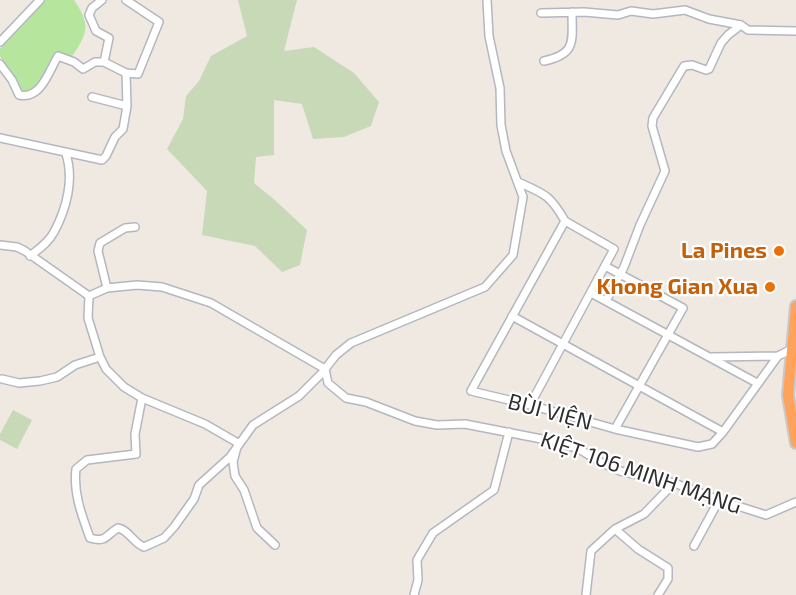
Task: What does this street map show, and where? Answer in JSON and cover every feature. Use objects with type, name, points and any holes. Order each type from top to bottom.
[{"type":"highway","points":[[796,306],[788,395],[796,443]]},
{"type":"street","points":[[0,42],[40,0]]},
{"type":"street","points":[[102,0],[92,8],[88,15],[96,31],[109,38],[104,62]]},
{"type":"street","points":[[0,64],[12,80],[19,95],[22,96],[36,91],[45,81],[58,56],[74,62],[83,69],[95,62],[104,62],[126,73],[138,74],[159,22],[126,0]]},
{"type":"street","points":[[142,398],[135,434],[136,454],[87,460],[76,470],[75,480],[80,509],[90,538],[103,540],[118,528],[124,529],[144,547],[164,538],[194,499],[199,485],[230,457],[253,425],[299,396],[336,355],[351,343],[485,287],[513,255],[523,197],[506,151],[501,125],[500,88],[489,36],[487,0]]},
{"type":"street","points":[[541,14],[572,12],[618,15],[631,11],[654,14],[685,10],[709,19],[741,25],[748,30],[796,31]]},
{"type":"street","points":[[544,61],[559,57],[569,49],[572,38],[572,12]]},
{"type":"street","points":[[606,301],[665,171],[652,126],[653,118],[684,66],[692,65],[709,69],[721,43],[728,34],[741,25]]},
{"type":"street","points":[[0,138],[66,154],[104,159],[115,137],[123,129],[127,106],[126,73]]},
{"type":"street","points":[[92,97],[127,106]]},
{"type":"street","points":[[30,256],[54,233],[67,200],[71,177],[66,154]]},
{"type":"street","points":[[518,182],[547,195],[565,221],[615,249],[530,405]]},
{"type":"street","name":"BÙI VIỆN","points":[[565,221],[471,392],[530,405],[615,429],[698,447],[711,444],[723,432],[778,356]]},
{"type":"street","points":[[107,288],[98,251],[100,243],[125,228],[135,227]]},
{"type":"street","points":[[0,245],[17,247],[89,296]]},
{"type":"street","points":[[605,266],[683,308],[615,429]]},
{"type":"street","points":[[89,296],[107,288],[137,285],[162,287],[211,303],[325,369]]},
{"type":"street","points":[[591,293],[757,383]]},
{"type":"street","points":[[89,296],[88,318],[100,357],[106,369],[115,379],[142,398],[205,424],[238,443]]},
{"type":"street","points":[[512,316],[723,432]]},
{"type":"street","points":[[710,358],[778,356],[792,349]]},
{"type":"street","points":[[2,379],[20,383],[40,381],[57,377],[75,365],[100,357]]},
{"type":"street","name":"KIỆT 106 MINH MẠNG","points":[[325,369],[328,383],[346,398],[366,402],[415,421],[437,425],[465,424],[570,446],[620,471],[674,483],[766,515],[796,502]]},
{"type":"street","points":[[414,595],[418,580],[417,560],[433,533],[494,490],[509,432]]},
{"type":"street","points":[[238,443],[233,462],[235,476],[244,490],[257,528],[275,545]]},
{"type":"street","points":[[586,595],[591,551],[615,529],[644,514],[674,483]]},
{"type":"street","points":[[694,546],[719,500]]},
{"type":"street","points":[[615,529],[638,549],[668,568],[668,579],[658,595]]},
{"type":"green space","points":[[44,0],[74,0],[85,23],[84,36],[71,58],[56,53],[40,81],[31,90],[23,93],[0,56],[0,49]]},
{"type":"green space","points":[[238,0],[297,0],[284,51],[314,47],[354,73],[379,102],[371,126],[344,137],[313,139],[302,104],[274,100],[274,155],[256,157],[254,183],[307,230],[300,265],[282,272],[255,246],[202,235],[207,191],[167,149],[183,119],[186,96],[199,81],[211,56],[247,36]]},
{"type":"green space","points":[[13,410],[32,420],[17,449],[0,440],[0,434]]},
{"type":"place","name":"La Pines","points":[[779,251]]},
{"type":"place","name":"Khong Gian Xua","points":[[770,287]]}]
